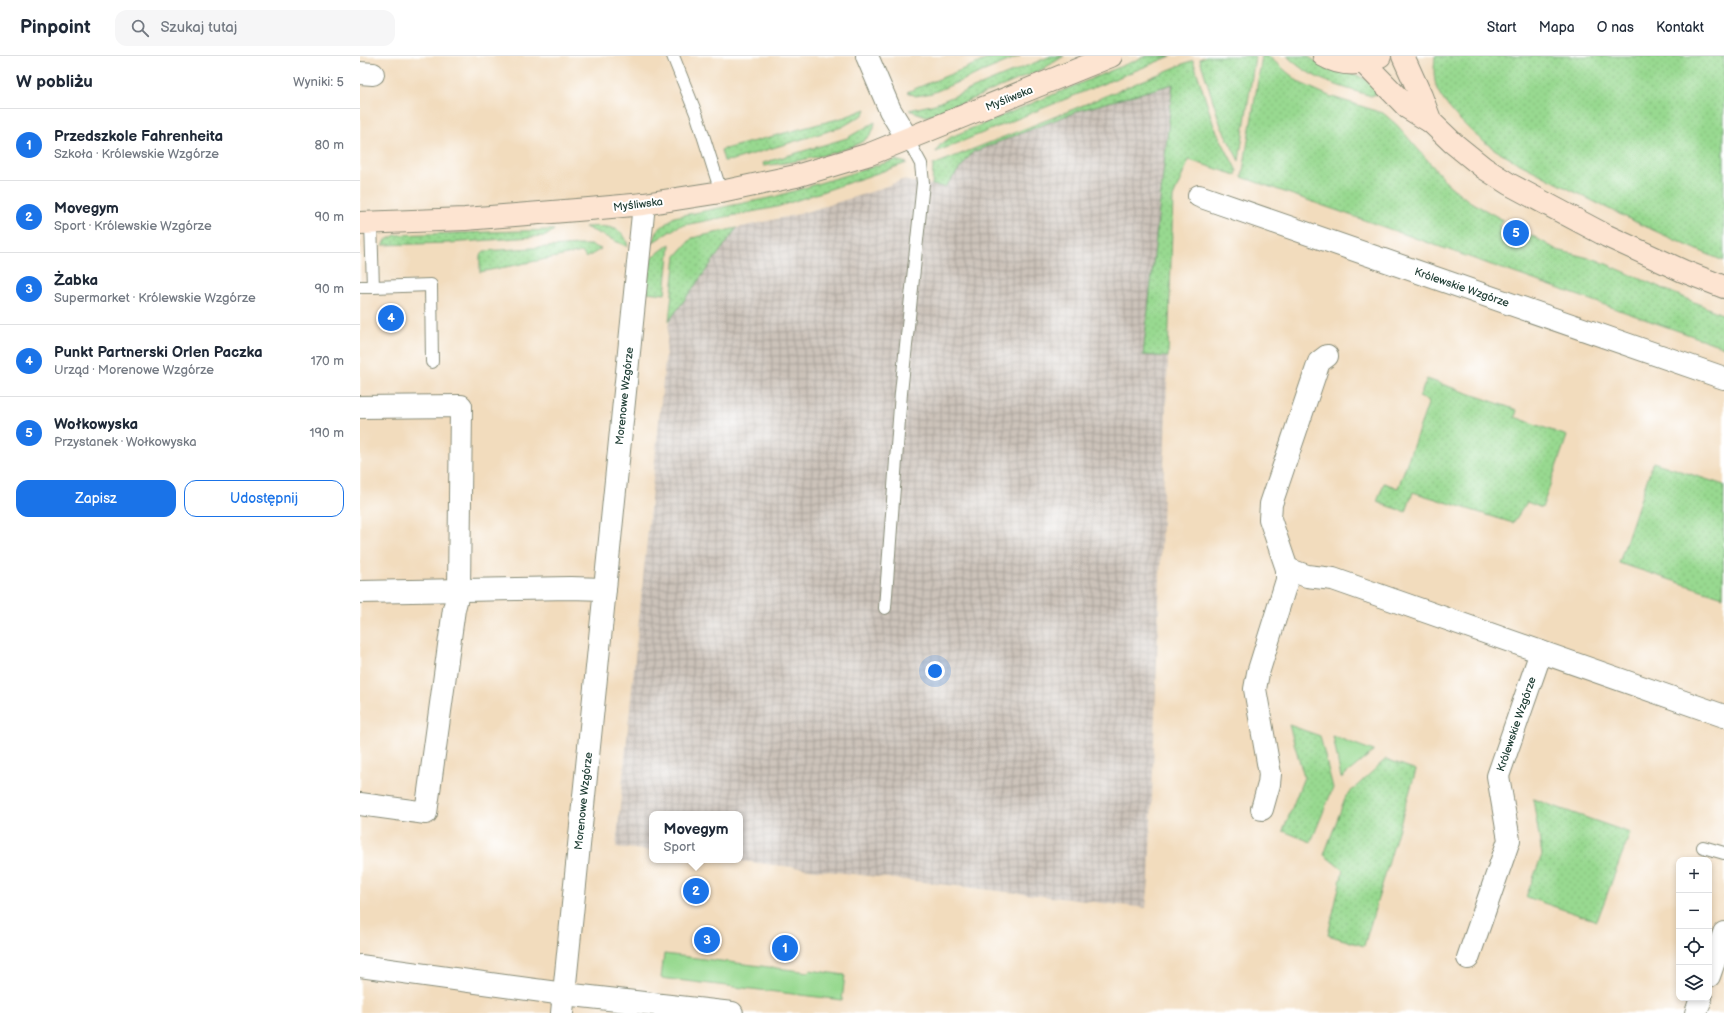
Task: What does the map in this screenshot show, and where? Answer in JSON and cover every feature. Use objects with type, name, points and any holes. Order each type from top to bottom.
[{"type":"street","points":[[867,56],[890,110],[908,140]]},
{"type":"street","name":"Myśliwska","points":[[366,223],[465,219],[590,210],[644,204],[721,192],[796,176],[831,167],[908,140],[1111,56]]},
{"type":"street","points":[[1324,56],[1331,60],[1347,64],[1372,59],[1408,108],[1431,122],[1453,143],[1484,168],[1526,194],[1606,236],[1683,272],[1724,287]]},
{"type":"street","points":[[1403,56],[1431,122]]},
{"type":"street","name":"Królewskie Wzgórze","points":[[1199,196],[1724,378]]},
{"type":"street","name":"Morenowe Wzgórze","points":[[563,1003],[644,204]]},
{"type":"street","points":[[1262,809],[1269,784],[1270,774],[1255,689],[1258,673],[1287,580],[1287,569],[1271,525],[1270,504],[1320,362],[1327,356]]},
{"type":"street","points":[[360,407],[462,406],[459,590],[454,609],[426,813],[360,804]]},
{"type":"street","points":[[1287,569],[1307,576],[1333,579],[1724,716]]},
{"type":"street","points":[[360,592],[570,588],[605,589]]},
{"type":"street","name":"Królewskie Wzgórze","points":[[1468,958],[1509,840],[1498,776],[1541,652]]},
{"type":"street","points":[[1712,967],[1724,933]]},
{"type":"street","points":[[360,966],[527,989],[563,1003],[732,1013]]},
{"type":"street","points":[[1696,1013],[1700,1001]]},
{"type":"lane","points":[[673,56],[697,116],[721,192]]},
{"type":"lane","points":[[885,608],[901,392],[923,184],[921,164],[908,140]]},
{"type":"lane","points":[[366,223],[373,287]]},
{"type":"lane","points":[[360,287],[431,285],[432,362]]},
{"type":"lane","points":[[1703,847],[1724,853]]},
{"type":"shaded area","points":[[1173,83],[1143,355],[1168,357],[1149,880],[1146,908],[743,861],[743,811],[649,811],[649,851],[616,847],[669,321],[737,228],[799,214],[871,192],[902,180],[945,187],[972,152],[1081,110]]},
{"type":"green space","points":[[995,56],[1020,56],[932,93],[916,96],[907,92]]},
{"type":"green space","points":[[1051,56],[1064,56],[1043,69],[934,115],[926,116],[909,110],[935,104]]},
{"type":"green space","points":[[1146,56],[1171,56],[936,152],[940,145],[951,137]]},
{"type":"green space","points":[[1206,56],[1255,56],[1239,161],[1221,126],[1201,63],[1200,59]]},
{"type":"green space","points":[[1262,56],[1268,56],[1300,83],[1329,96],[1383,113],[1397,125],[1449,185],[1469,201],[1503,220],[1499,228],[1525,243],[1531,235],[1557,250],[1597,260],[1724,315],[1724,347],[1242,177]]},
{"type":"green space","points":[[1287,56],[1307,56],[1323,66],[1357,75],[1366,80],[1379,93],[1371,96],[1316,77],[1296,64]]},
{"type":"green space","points":[[1435,56],[1724,56],[1724,261],[1594,202],[1513,160],[1486,143],[1461,121],[1440,95],[1435,80]]},
{"type":"green space","points":[[1193,60],[1214,126],[1237,171],[1236,175],[1189,160],[1173,197],[1168,357],[1143,355],[1173,84],[1081,110],[973,152],[945,187],[932,185],[933,165]]},
{"type":"green space","points":[[866,109],[864,114],[842,127],[733,160],[724,161],[721,150],[845,117]]},
{"type":"green space","points":[[875,122],[869,136],[859,143],[847,148],[833,153],[764,166],[763,163],[847,138]]},
{"type":"green space","points":[[895,160],[907,163],[777,207],[679,226],[653,242],[658,230],[674,217],[774,197]]},
{"type":"green space","points":[[599,226],[618,230],[626,239],[628,247],[585,227]]},
{"type":"green space","points":[[737,228],[669,321],[676,256],[692,238]]},
{"type":"green space","points":[[554,230],[546,236],[449,243],[383,245],[386,240],[396,235]]},
{"type":"green space","points":[[670,244],[665,294],[646,292],[651,258]]},
{"type":"green space","points":[[591,245],[601,249],[586,258],[582,252],[480,272],[480,255],[484,251]]},
{"type":"green space","points":[[1427,379],[1517,410],[1515,417],[1567,436],[1542,508],[1527,502],[1513,523],[1413,492],[1406,512],[1377,502],[1384,483],[1398,488],[1429,401],[1419,397]]},
{"type":"green space","points":[[1653,462],[1724,485],[1723,597],[1619,563]]},
{"type":"green space","points":[[1289,725],[1320,736],[1333,788],[1311,842],[1283,831],[1304,777]]},
{"type":"green space","points":[[1333,736],[1374,751],[1341,778]]},
{"type":"green space","points":[[1386,759],[1416,770],[1364,946],[1328,935],[1343,870],[1324,855],[1346,796]]},
{"type":"green space","points":[[1533,799],[1630,833],[1597,921],[1526,897],[1542,855]]},
{"type":"green space","points":[[664,954],[845,975],[842,1000],[661,978]]},
{"type":"place","name":"Wołkowyska","points":[[1516,233]]},
{"type":"place","name":"Punkt Partnerski Orlen Paczka","points":[[391,318]]},
{"type":"place","name":"Movegym","points":[[696,891]]},
{"type":"place","name":"Żabka","points":[[707,940]]},
{"type":"place","name":"Przedszkole Fahrenheita","points":[[785,948]]}]
